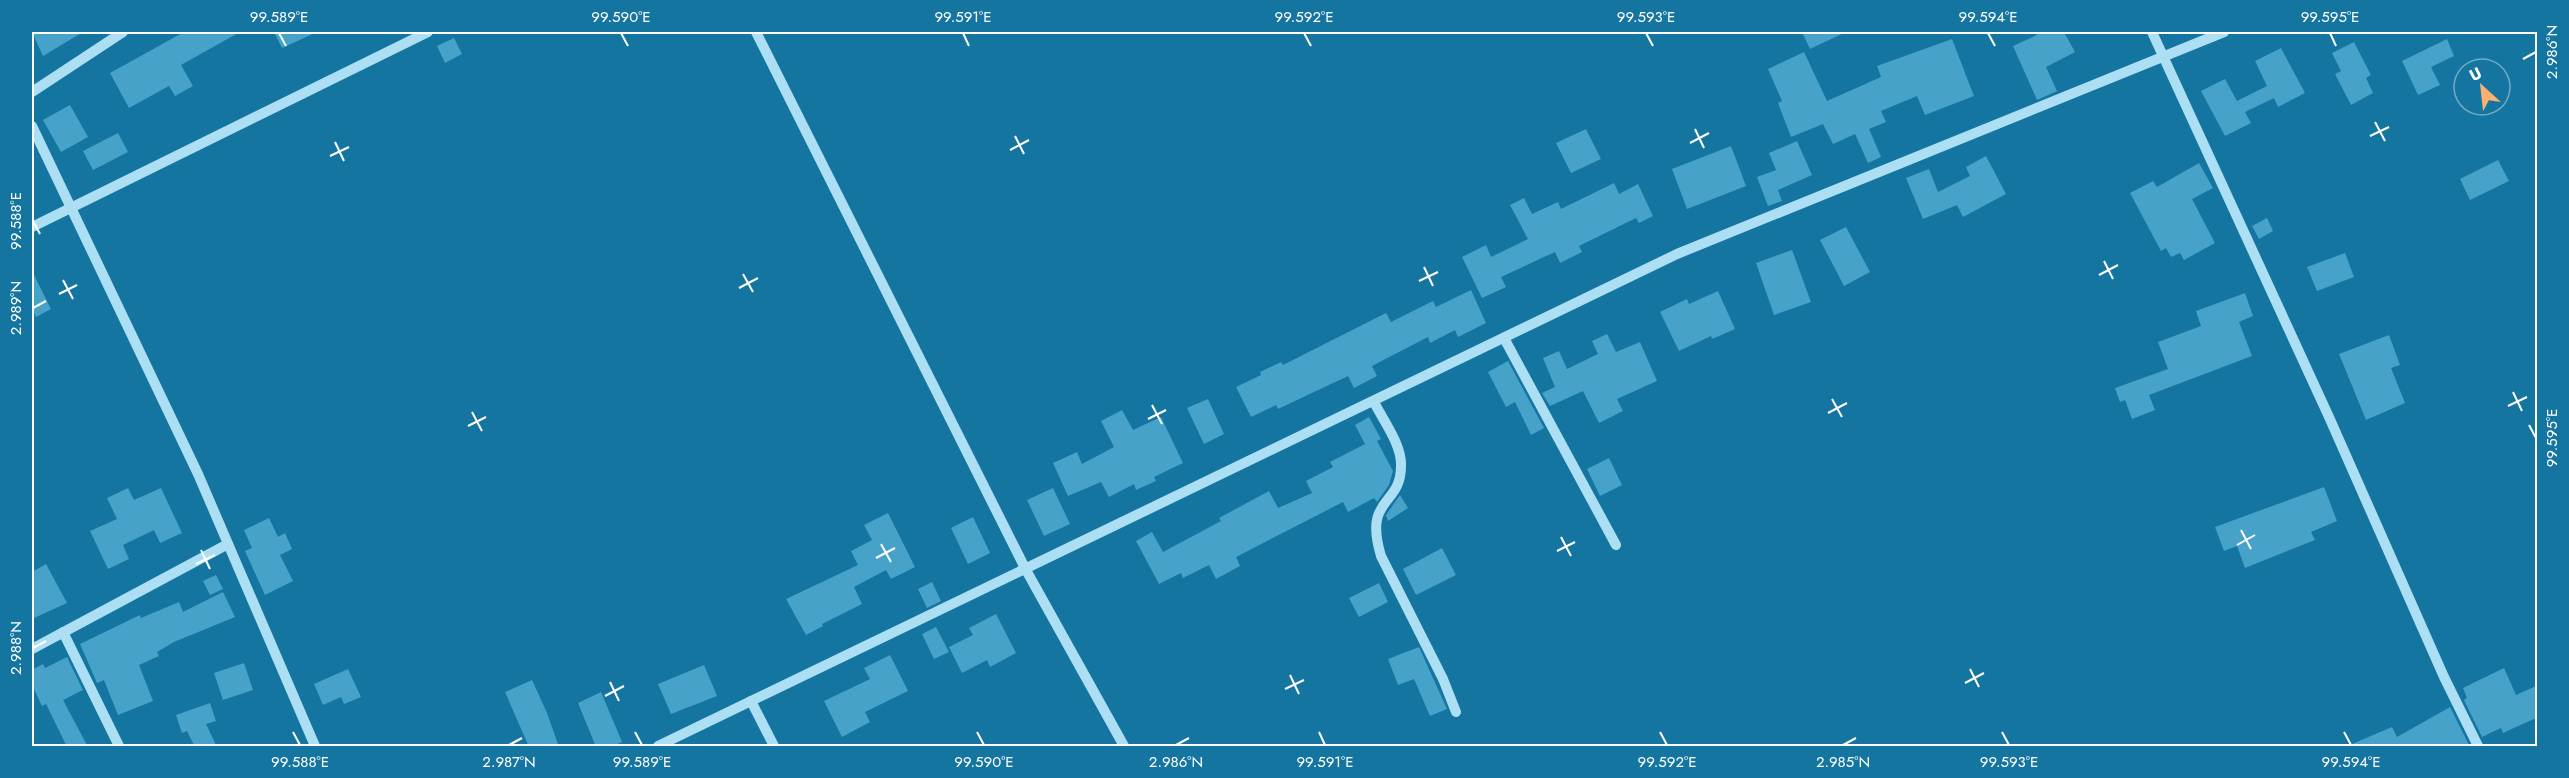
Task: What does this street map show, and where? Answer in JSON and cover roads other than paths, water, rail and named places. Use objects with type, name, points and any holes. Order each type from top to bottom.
[{"type":"street","points":[[32,92],[123,32]]},
{"type":"street","points":[[32,227],[428,32]]},
{"type":"street","points":[[756,32],[1026,570],[1124,747]]},
{"type":"street","points":[[2152,32],[2444,677],[2478,747]]},
{"type":"street","points":[[658,747],[1677,254],[2224,32]]},
{"type":"street","points":[[32,126],[198,474],[315,747]]},
{"type":"street","points":[[1504,338],[1616,545]]},
{"type":"street","points":[[1374,402],[1398,449],[1401,465],[1398,482],[1379,509],[1375,536],[1381,556],[1443,679],[1456,712]]},
{"type":"street","points":[[32,649],[228,544]]},
{"type":"street","points":[[63,632],[119,747]]},
{"type":"street","points":[[751,701],[774,747]]}]
